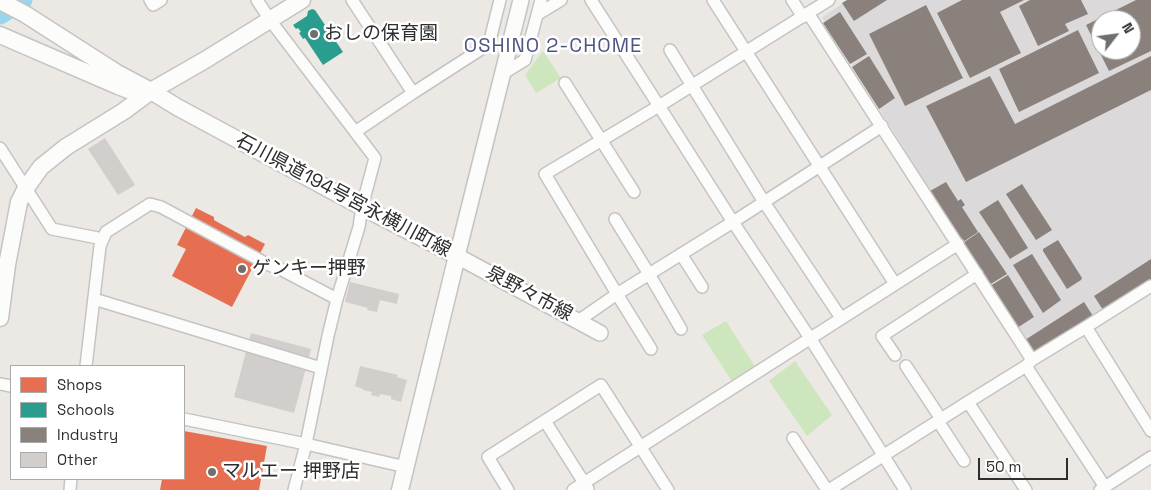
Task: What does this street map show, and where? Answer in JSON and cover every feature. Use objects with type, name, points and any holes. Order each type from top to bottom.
[{"type":"main road","points":[[0,318],[7,265],[19,202],[40,167],[66,147],[124,111],[151,90],[205,60],[302,0]]},
{"type":"main road","name":"石川県道194号宮永横川町線","points":[[0,1],[25,14],[117,73],[151,90],[186,112],[362,207],[458,256],[400,490]]},
{"type":"main road","name":"石川県道194号宮永横川町線","points":[[0,35],[131,91],[151,90]]},
{"type":"street","points":[[150,0],[153,5],[161,0]]},
{"type":"street","points":[[257,0],[270,20],[375,158],[362,207],[359,227],[337,299],[306,444],[294,490]]},
{"type":"street","points":[[352,0],[413,93]]},
{"type":"street","points":[[355,132],[489,44],[500,0]]},
{"type":"street","points":[[458,256],[521,0]]},
{"type":"street","points":[[502,74],[525,60],[541,0]]},
{"type":"street","points":[[538,14],[561,0]]},
{"type":"street","points":[[591,0],[733,222],[810,338],[905,490]]},
{"type":"street","points":[[713,0],[895,284]]},
{"type":"street","points":[[792,0],[806,15],[882,126],[958,244],[1102,488],[1151,457]]},
{"type":"street","points":[[651,349],[545,174],[692,86],[829,0]]},
{"type":"street","points":[[489,44],[508,54]]},
{"type":"street","points":[[670,50],[764,202],[841,318]]},
{"type":"street","points":[[565,83],[634,192]]},
{"type":"street","points":[[578,320],[882,126]]},
{"type":"street","points":[[0,148],[52,229],[103,238]]},
{"type":"street","points":[[86,365],[100,246],[103,238],[106,232],[150,204],[161,207],[337,299]]},
{"type":"street","points":[[615,219],[682,329]]},
{"type":"street","points":[[573,490],[586,487],[642,447],[958,244]]},
{"type":"street","points":[[681,254],[702,286]]},
{"type":"street","name":"泉野々市線","points":[[458,256],[600,333]]},
{"type":"street","points":[[895,355],[882,336],[977,274]]},
{"type":"street","points":[[793,438],[828,490],[1151,286]]},
{"type":"street","points":[[94,299],[321,368]]},
{"type":"street","points":[[1086,328],[1151,431]]},
{"type":"street","points":[[906,366],[964,461]]},
{"type":"street","points":[[508,490],[488,457],[601,385],[668,490]]},
{"type":"street","points":[[968,402],[1026,490]]},
{"type":"street","points":[[185,419],[406,467]]},
{"type":"street","points":[[545,421],[586,487]]},
{"type":"shaded area","points":[[848,0],[1151,0],[1151,280],[1100,314],[1032,354],[822,17]]},
{"type":"green space","points":[[543,51],[561,78],[536,93],[525,75]]},
{"type":"green space","points":[[726,321],[756,368],[733,383],[702,335]]},
{"type":"green space","points":[[795,361],[832,415],[807,436],[769,381]]},
{"type":"building: Shops","points":[[196,208],[245,237],[248,235],[265,244],[232,307],[172,276],[186,249],[177,245]]},
{"type":"building: Shops","points":[[185,431],[267,446],[259,490],[160,490],[162,480],[185,480]]},
{"type":"building: Schools","points":[[315,10],[343,52],[323,65],[305,38],[303,39],[298,28],[296,29],[293,25],[307,16],[308,11]]},
{"type":"building: Industry","points":[[847,0],[887,0],[854,21],[842,3]]},
{"type":"building: Industry","points":[[962,0],[1024,0],[1000,12],[1021,53],[970,78],[937,13]]},
{"type":"building: Industry","points":[[1030,0],[1081,0],[1088,14],[1065,24],[1069,31],[1038,46],[1019,6]]},
{"type":"building: Industry","points":[[1136,0],[1151,0],[1151,51],[1141,56],[1141,10],[1116,10]]},
{"type":"building: Industry","points":[[926,5],[963,78],[905,106],[869,34]]},
{"type":"building: Industry","points":[[840,12],[867,54],[850,64],[823,23]]},
{"type":"building: Industry","points":[[1091,22],[1091,35],[1086,25]]},
{"type":"building: Industry","points":[[1078,30],[1099,73],[1019,112],[999,69]]},
{"type":"building: Industry","points":[[869,56],[895,98],[879,109],[852,67]]},
{"type":"building: Industry","points":[[1151,56],[1151,90],[966,182],[926,106],[990,76],[1015,124]]},
{"type":"building: Industry","points":[[1104,60],[1132,60],[1109,71]]},
{"type":"building: Industry","points":[[946,182],[958,201],[961,199],[965,205],[962,207],[978,232],[963,242],[930,191]]},
{"type":"building: Industry","points":[[1022,184],[1052,230],[1036,240],[1006,194]]},
{"type":"building: Industry","points":[[998,200],[1028,248],[1010,259],[979,212]]},
{"type":"building: Industry","points":[[979,232],[1007,274],[989,285],[963,243]]},
{"type":"building: Industry","points":[[1058,240],[1082,278],[1067,289],[1043,251],[1043,249]]},
{"type":"building: Industry","points":[[1032,254],[1061,300],[1043,313],[1013,265]]},
{"type":"building: Industry","points":[[1151,259],[1151,280],[1103,310],[1094,296]]},
{"type":"building: Industry","points":[[1008,275],[1034,317],[1017,328],[990,286]]},
{"type":"building: Industry","points":[[1084,302],[1093,316],[1036,352],[1031,351],[1025,340]]},
{"type":"building: Other","points":[[105,138],[135,185],[118,195],[88,149]]},
{"type":"building: Other","points":[[350,282],[399,294],[397,304],[380,300],[377,312],[345,302]]},
{"type":"building: Other","points":[[251,333],[311,349],[294,413],[234,397]]},
{"type":"building: Other","points":[[360,366],[398,375],[397,377],[407,380],[401,402],[391,399],[391,396],[380,394],[379,397],[371,395],[372,392],[355,386]]},
{"type":"waterway","points":[[0,14],[22,0]]},
{"type":"place","name":"おしの保育園","points":[[314,34]]},
{"type":"place","name":"ゲンキー押野","points":[[242,269]]},
{"type":"place","name":"マルエー 押野店","points":[[212,472]]},
{"type":"district","name":"OSHINO 2-CHOME","points":[[553,47]]}]
